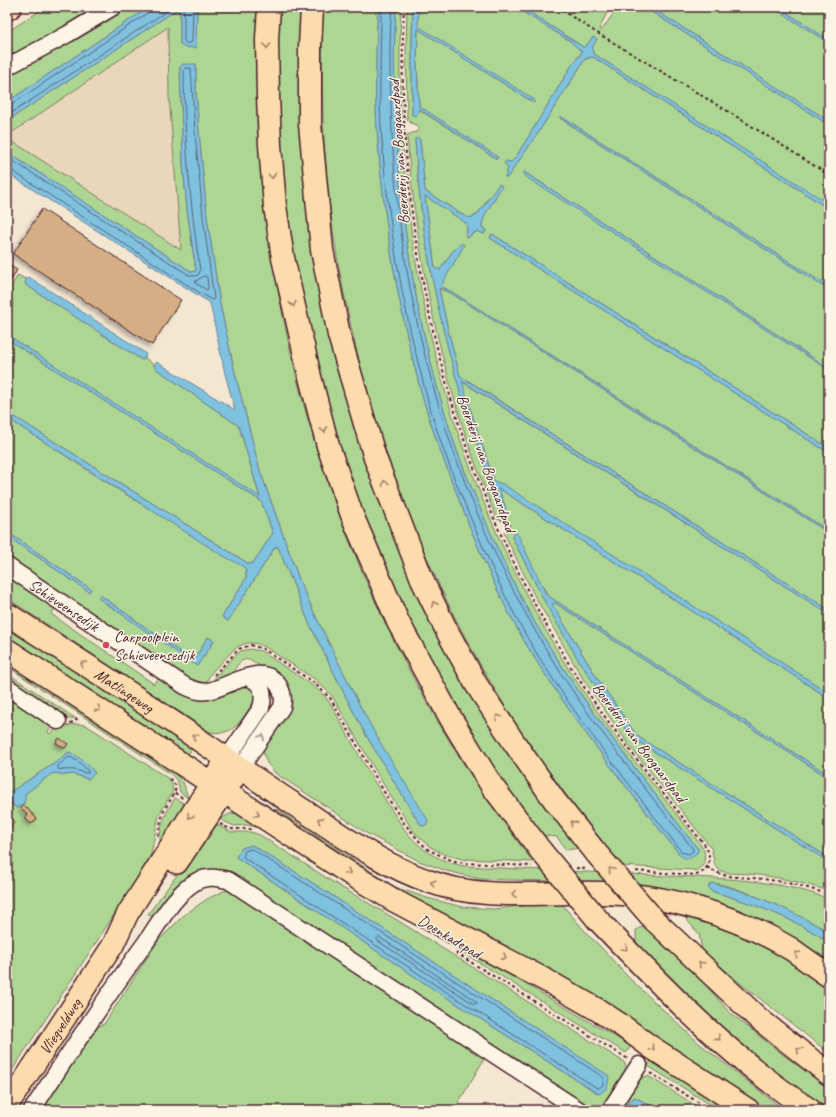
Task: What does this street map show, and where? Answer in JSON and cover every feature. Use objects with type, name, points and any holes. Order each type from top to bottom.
[{"type":"highway","points":[[269,7],[267,39],[270,145],[275,206],[282,258],[328,446],[352,515],[398,622],[450,717],[540,858],[661,986],[711,1033],[762,1075],[810,1110]]},
{"type":"highway","points":[[312,7],[310,124],[322,250],[339,334],[375,458],[424,584],[454,645],[476,684],[513,741],[596,861],[655,921],[759,1019],[829,1074]]},
{"type":"highway","name":"Matlingeweg","points":[[7,614],[163,715],[233,764],[376,856],[389,864],[429,882],[471,892],[614,893],[645,897],[693,907],[756,931],[790,949],[829,976]]},
{"type":"highway","name":"Matlingeweg","points":[[7,650],[314,852],[389,897],[552,983],[598,1010],[651,1047],[748,1110]]},
{"type":"main road","name":"Vliegveldweg","points":[[7,1106],[113,945],[134,924],[153,901],[187,847],[202,812],[233,764]]},
{"type":"street","points":[[7,67],[63,37],[113,7]]},
{"type":"street","name":"Schieveensedijk","points":[[7,566],[185,686],[192,690],[208,692]]},
{"type":"street","points":[[208,692],[248,677],[264,674],[276,682],[280,688],[283,701],[278,714],[233,764]]},
{"type":"street","points":[[7,687],[58,721]]},
{"type":"street","points":[[32,1110],[110,990],[168,910],[184,891],[198,880],[212,876],[228,880],[579,1110]]},
{"type":"street","points":[[610,1110],[639,1065]]},
{"type":"path","name":"Boerderij van Boogaardpad","points":[[404,7],[404,126],[411,207],[418,256],[426,303],[456,416],[486,502],[513,563],[571,667],[598,708],[621,739],[706,847],[709,854],[707,867]]},
{"type":"path","points":[[557,7],[829,175]]},
{"type":"path","points":[[208,692],[214,675],[239,649],[251,645],[263,649],[313,682],[330,698],[404,823],[416,839],[429,850],[451,860],[464,863],[540,858]]},
{"type":"path","points":[[163,773],[174,781],[176,786],[175,793],[202,812],[230,829],[253,829]]},
{"type":"path","points":[[571,868],[596,861]]},
{"type":"path","points":[[626,871],[696,875],[701,874],[707,867],[716,874],[780,882],[796,885],[829,895]]},
{"type":"path","name":"Doenkadepad","points":[[456,953],[711,1110]]},
{"type":"shaded area","points":[[168,27],[169,96],[181,251],[7,138],[7,136]]},
{"type":"green space","points":[[46,7],[103,7],[7,61],[7,32]]},
{"type":"green space","points":[[123,7],[149,7],[7,102],[7,73]]},
{"type":"green space","points":[[197,7],[260,7],[269,228],[279,295],[293,362],[310,427],[331,492],[355,555],[413,678],[467,769],[533,862],[466,860],[443,854],[429,846],[414,832],[388,792],[332,696],[316,680],[265,647],[252,643],[241,645],[213,671],[206,686],[197,686],[7,561],[7,536],[89,592],[91,589],[7,532],[7,418],[114,487],[244,567],[246,569],[246,578],[222,617],[228,621],[275,547],[278,547],[309,623],[352,709],[367,737],[418,821],[424,826],[360,706],[317,619],[300,582],[260,471],[234,369],[220,304],[207,217],[196,92],[196,64],[180,67],[183,165],[187,209],[196,271],[192,272],[7,152],[7,138],[181,250],[169,96],[168,27],[7,136],[7,121],[176,10],[180,12],[180,44],[196,47]],"holes":[[[100,595],[193,661],[208,637],[214,641],[197,666]]]},
{"type":"green space","points":[[280,7],[303,7],[303,114],[383,506],[580,848],[566,850],[557,837],[540,835],[474,743],[380,564],[321,394],[290,239],[284,185],[279,111],[278,49]]},
{"type":"green space","points":[[323,7],[378,7],[376,74],[377,125],[384,203],[398,294],[411,354],[428,415],[450,476],[487,568],[516,627],[555,690],[625,785],[680,855],[695,854],[698,849],[596,716],[541,633],[524,603],[501,556],[456,448],[431,363],[421,320],[412,276],[400,188],[395,99],[394,53],[396,7],[401,7],[400,95],[406,183],[417,269],[435,353],[459,436],[490,517],[527,596],[571,673],[591,703],[704,850],[704,864],[697,870],[622,866],[565,793],[511,716],[478,660],[448,602],[421,543],[397,483],[376,421],[359,359],[344,295],[329,203],[324,147],[322,91]]},
{"type":"green space","points":[[407,7],[413,7],[412,115],[418,113],[418,109],[497,159],[419,106],[417,64],[418,29],[531,101],[417,26],[419,7],[515,7],[570,41],[581,50],[582,52],[572,65],[516,157],[511,162],[506,161],[508,168],[505,177],[507,178],[538,133],[585,59],[593,57],[829,209],[829,287],[573,124],[561,117],[560,118],[829,290],[829,368],[524,172],[829,370],[829,448],[492,234],[490,238],[829,453],[829,531],[452,292],[440,286],[464,245],[452,252],[440,270],[435,268],[425,196],[466,223],[466,237],[477,231],[484,234],[486,230],[482,227],[483,219],[496,198],[488,198],[475,216],[468,218],[425,191],[420,140],[415,139],[425,235],[443,328],[469,420],[502,510],[506,508],[498,488],[829,698],[829,775],[548,596],[514,534],[512,537],[547,606],[579,661],[631,737],[829,862],[829,891],[779,878],[725,872],[716,867],[712,850],[708,844],[629,745],[583,679],[534,595],[504,533],[507,527],[511,525],[508,520],[503,521],[497,519],[462,426],[436,331],[426,283],[418,234],[407,135],[418,131],[418,126],[411,123],[407,119]]},
{"type":"green space","points":[[521,7],[610,7],[599,29],[601,31],[618,7],[644,7],[829,125],[829,205],[594,54],[592,49],[596,39],[593,37],[586,46],[583,47]]},
{"type":"green space","points":[[650,7],[772,7],[829,43],[829,121]]},
{"type":"green space","points":[[778,7],[829,7],[829,40]]},
{"type":"green space","points":[[18,275],[25,279],[26,285],[142,360],[145,358],[154,365],[155,368],[239,426],[260,498],[7,335],[7,293]]},
{"type":"green space","points":[[439,289],[449,292],[829,533],[829,610],[460,376]]},
{"type":"green space","points":[[7,339],[261,501],[273,533],[253,563],[249,564],[7,412]]},
{"type":"green space","points":[[461,381],[829,614],[829,693],[503,485],[494,481]]},
{"type":"green space","points":[[7,572],[57,606],[51,614],[154,684],[160,676],[184,692],[248,685],[256,693],[255,699],[239,723],[232,729],[217,733],[210,732],[7,598]]},
{"type":"green space","points":[[555,603],[829,778],[829,858],[637,736],[597,678],[552,604]]},
{"type":"green space","points":[[7,626],[193,748],[188,754],[7,638]]},
{"type":"green space","points":[[250,649],[261,651],[312,685],[324,695],[332,706],[373,780],[402,826],[414,841],[435,856],[452,863],[465,866],[727,879],[769,883],[810,892],[829,899],[829,932],[805,919],[750,894],[719,884],[710,884],[711,891],[787,918],[829,942],[829,963],[809,949],[578,882],[480,879],[447,871],[419,861],[368,834],[275,773],[267,763],[263,748],[272,728],[279,679],[251,660],[243,660],[229,676],[215,685],[215,677],[235,656],[241,651]]},
{"type":"green space","points":[[7,663],[172,771],[183,782],[188,798],[180,792],[178,782],[171,774],[20,675],[7,666]]},
{"type":"green space","points":[[7,673],[75,718],[62,720],[7,683]]},
{"type":"green space","points":[[7,692],[53,724],[48,732],[51,734],[56,728],[76,724],[86,725],[169,779],[172,784],[173,791],[159,815],[151,854],[139,877],[7,1078],[7,802],[17,808],[24,804],[25,794],[51,774],[73,774],[88,779],[69,752],[55,763],[7,794],[7,732],[11,726],[12,708],[7,705]]},
{"type":"green space","points":[[175,798],[188,806],[160,859],[160,834],[163,820]]},
{"type":"green space","points":[[276,809],[395,887],[427,898],[463,907],[494,909],[561,903],[590,937],[629,978],[700,1044],[784,1110],[756,1110],[438,915],[271,816]]},
{"type":"green space","points":[[230,814],[243,814],[433,930],[631,1046],[626,1053],[431,933],[361,893],[260,828],[247,825],[234,826],[219,819]]},
{"type":"green space","points":[[215,824],[231,832],[251,832],[260,835],[336,884],[397,920],[624,1062],[628,1072],[604,1110],[587,1110],[222,873],[154,918],[148,914]],"holes":[[[252,845],[319,887],[608,1076],[599,1094],[435,990],[236,857],[242,848]]]},
{"type":"green space","points":[[226,890],[232,892],[486,1056],[454,1110],[38,1110],[92,1029],[104,1024],[158,941],[184,915],[207,899]]},
{"type":"green space","points":[[680,912],[749,935],[829,983],[829,1053],[740,983],[702,950],[699,934]]},
{"type":"green space","points":[[645,925],[663,945],[701,979],[728,1011],[829,1089],[829,1110],[825,1110],[806,1097],[748,1053],[636,948],[636,930]]},
{"type":"green space","points":[[651,1060],[730,1110],[719,1110],[648,1066]]},
{"type":"green space","points":[[648,1076],[703,1110],[658,1110],[635,1097],[625,1105],[627,1110],[613,1110],[639,1078]]},
{"type":"water","points":[[149,7],[197,7],[196,48],[184,47],[180,44],[180,12],[176,10],[7,121],[7,102]]},
{"type":"water","points":[[378,7],[396,7],[394,53],[397,144],[400,188],[412,276],[431,363],[459,456],[501,556],[532,618],[596,716],[698,849],[698,852],[690,858],[684,858],[680,855],[625,785],[555,690],[527,646],[506,608],[487,568],[439,446],[423,400],[411,354],[398,294],[388,233],[376,108]]},
{"type":"water","points":[[413,7],[419,7],[418,26],[535,100],[534,103],[418,29],[417,64],[419,106],[498,157],[497,159],[419,109],[417,115],[412,115]]},
{"type":"water","points":[[515,7],[521,7],[583,47],[586,46],[593,37],[597,39],[592,49],[594,54],[829,204],[829,209],[593,57],[585,59],[538,133],[507,178],[505,177],[508,168],[504,163],[506,161],[511,162],[516,157],[572,65],[582,52],[570,41]]},
{"type":"water","points":[[644,7],[650,7],[829,121],[829,125]]},
{"type":"water","points":[[772,7],[778,7],[829,40],[829,43]]},
{"type":"water","points":[[183,64],[196,64],[196,92],[207,217],[220,304],[234,369],[260,471],[300,582],[317,619],[360,706],[381,744],[428,820],[427,824],[424,826],[418,821],[367,737],[352,709],[309,623],[278,547],[275,547],[228,621],[222,617],[246,578],[246,570],[244,567],[220,554],[7,418],[7,412],[249,564],[253,563],[273,533],[261,501],[7,339],[7,335],[260,497],[239,426],[155,368],[154,365],[157,362],[235,410],[225,374],[210,303],[7,173],[7,152],[192,272],[196,271],[187,209],[183,165],[180,67]]},
{"type":"water","points":[[560,116],[829,287],[829,290],[572,126],[560,118]]},
{"type":"water","points":[[416,138],[419,138],[420,140],[425,191],[464,216],[474,217],[477,215],[499,184],[502,186],[482,223],[482,227],[486,230],[484,234],[475,232],[468,238],[466,237],[466,223],[425,196],[435,268],[440,270],[452,252],[462,243],[464,245],[441,286],[829,531],[829,533],[449,292],[440,288],[448,330],[460,376],[829,610],[829,614],[462,381],[494,481],[503,484],[829,693],[829,698],[498,488],[506,508],[504,511],[502,510],[469,420],[443,329],[425,235],[419,187]]},
{"type":"water","points":[[524,172],[829,368],[829,370],[529,179],[523,174]]},
{"type":"water","points":[[492,234],[829,448],[829,453],[490,238]]},
{"type":"water","points":[[29,277],[145,353],[146,356],[142,360],[26,285],[25,279]]},
{"type":"water","points":[[7,532],[91,589],[89,592],[7,536]]},
{"type":"water","points":[[516,533],[548,596],[829,775],[829,778],[555,603],[552,604],[597,678],[637,736],[829,858],[829,862],[631,737],[579,661],[547,606],[512,537]]},
{"type":"water","points":[[100,595],[193,661],[208,637],[214,641],[197,666],[98,598]]},
{"type":"water","points":[[69,752],[83,761],[95,773],[88,779],[73,774],[51,774],[25,794],[25,801],[19,807],[17,808],[7,802],[7,794],[55,763]]},
{"type":"water","points":[[252,845],[609,1076],[607,1088],[599,1094],[435,990],[236,857],[242,848]]},
{"type":"water","points":[[713,883],[758,897],[801,917],[829,932],[829,942],[787,918],[711,891],[708,886]]},
{"type":"water","points":[[635,1097],[658,1110],[627,1110],[625,1105]]},
{"type":"building","points":[[42,209],[181,300],[152,345],[13,254]]},
{"type":"building","points":[[7,264],[17,270],[7,287]]},
{"type":"building","points":[[59,738],[68,744],[65,748],[56,743]]},
{"type":"building","points":[[24,805],[37,819],[31,824],[25,818],[28,816],[21,808]]},
{"type":"building","points":[[7,816],[15,822],[10,826],[7,822]]},
{"type":"place","name":"Carpoolplein Schieveensedijk","points":[[106,645]]}]
